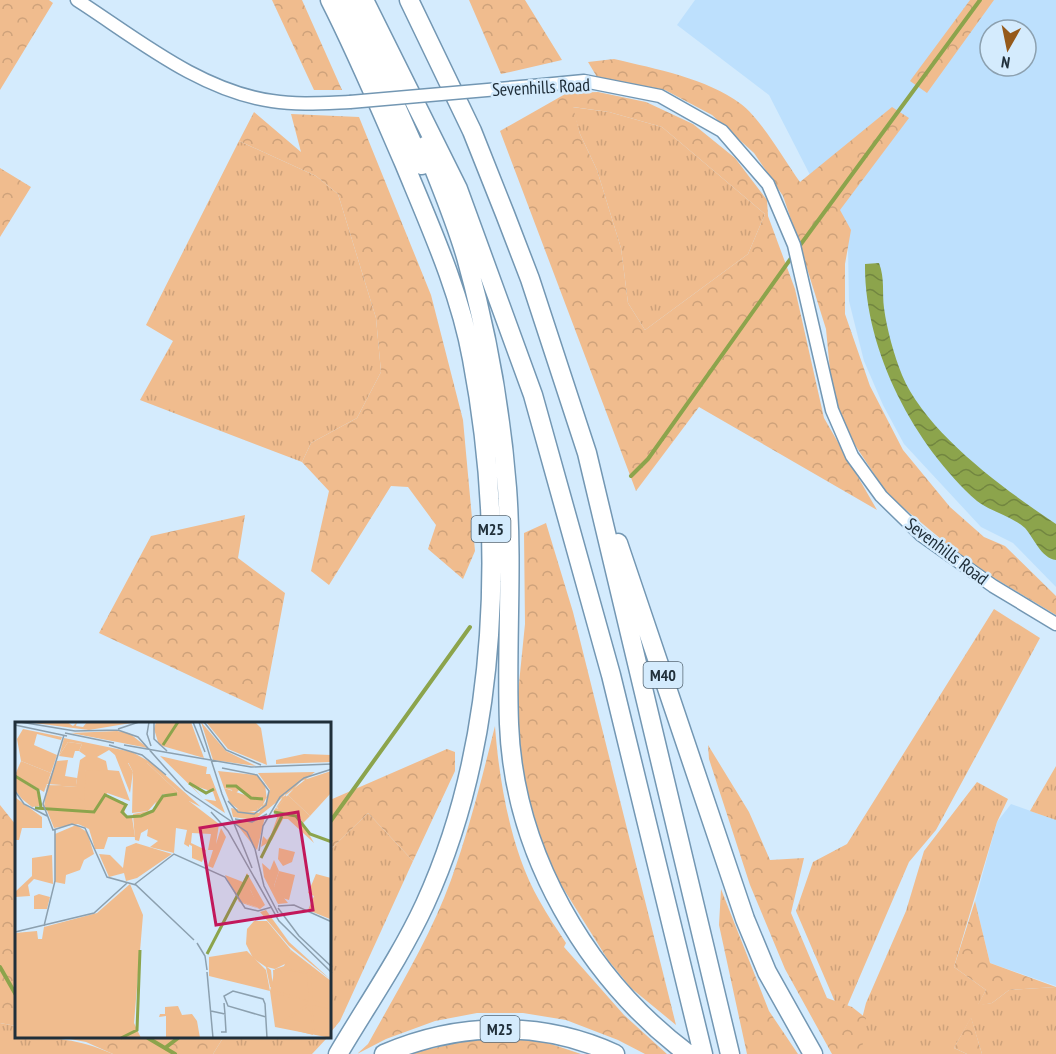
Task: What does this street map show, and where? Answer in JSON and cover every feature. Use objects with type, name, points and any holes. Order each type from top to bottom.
[{"type":"highway","name":"M25","points":[[330,0],[354,46],[440,247],[472,357],[488,482],[491,525],[488,622],[478,735],[458,814],[425,904],[338,1054]]},
{"type":"highway","name":"M25","points":[[349,0],[447,224],[483,326]]},
{"type":"highway","name":"M25","points":[[364,0],[458,189],[532,395],[611,675],[703,1054]]},
{"type":"highway","points":[[409,0],[472,131],[505,214],[530,279],[600,496],[616,583],[728,1046]]},
{"type":"highway","name":"M25","points":[[376,25],[465,254],[483,326],[502,436],[507,488],[510,579],[510,738],[530,833],[556,898],[591,955],[635,1007],[688,1054]]},
{"type":"highway","name":"M40","points":[[600,496],[621,550],[745,919],[767,972],[813,1054]]},
{"type":"highway","name":"M25","points":[[384,1054],[429,1037],[462,1031],[499,1029],[554,1034],[615,1054]]},
{"type":"street","name":"Sevenhills Road","points":[[77,0],[177,64],[225,88],[270,101],[350,102],[584,81],[660,96],[722,132],[768,184],[794,245],[831,410],[852,456],[881,496],[921,535],[993,586],[1056,624]]},
{"type":"shaded area","points":[[695,0],[1056,0],[1056,587],[1013,543],[981,527],[904,444],[883,405],[864,361],[849,301],[848,249],[769,95],[677,25]]},
{"type":"shaded area","points":[[1011,804],[1056,820],[1056,986],[990,963],[975,901],[997,822]]},
{"type":"green space","points":[[0,0],[49,0],[53,3],[0,90]]},
{"type":"green space","points":[[272,0],[302,0],[342,90],[314,90]]},
{"type":"green space","points":[[469,0],[525,0],[562,60],[501,74]]},
{"type":"green space","points":[[970,0],[994,0],[981,18],[978,18],[978,22],[927,93],[910,81]]},
{"type":"green space","points":[[614,59],[697,81],[741,104],[765,130],[800,182],[892,107],[909,118],[840,210],[851,230],[845,264],[845,314],[870,386],[903,450],[950,507],[984,537],[1005,546],[1056,596],[1056,615],[971,564],[888,495],[853,442],[833,402],[826,329],[783,196],[754,153],[712,115],[665,90],[597,77],[588,62]]},
{"type":"green space","points":[[598,92],[646,102],[693,124],[735,158],[767,200],[768,216],[795,289],[824,418],[877,510],[699,407],[636,491],[500,131],[567,93]],"holes":[[[573,107],[609,112],[662,127],[765,214],[748,254],[645,330],[628,303],[621,248],[597,170],[580,134]]]},
{"type":"green space","points":[[572,107],[609,112],[662,127],[765,214],[748,254],[645,330],[628,303],[621,248],[597,170],[580,134]]},
{"type":"green space","points":[[254,112],[301,152],[291,114],[359,117],[431,295],[463,420],[475,551],[463,579],[428,549],[436,525],[408,487],[391,486],[329,585],[311,571],[329,491],[302,462],[311,443],[357,418],[381,372],[376,318],[338,194],[316,176],[239,141]]},
{"type":"green space","points":[[239,141],[316,176],[338,194],[376,318],[381,372],[357,418],[311,443],[302,462],[140,400],[173,341],[146,325]]},
{"type":"green space","points":[[0,168],[31,187],[0,237]]},
{"type":"green space","points":[[245,515],[238,558],[285,593],[263,710],[99,633],[151,536]]},
{"type":"green space","points":[[546,523],[573,612],[676,1025],[631,988],[608,960],[553,872],[527,791],[519,750],[517,703],[525,624],[524,533]]},
{"type":"green space","points":[[994,609],[1040,638],[936,830],[909,862],[842,1018],[796,911],[813,862],[847,844]]},
{"type":"green space","points":[[495,726],[508,815],[529,881],[566,943],[564,947],[624,1015],[667,1054],[645,1054],[618,1040],[566,1020],[523,1013],[477,1013],[435,1021],[386,1039],[357,1054],[368,1044],[443,902],[458,861]]},
{"type":"green space","points":[[708,745],[749,812],[770,860],[804,858],[791,913],[827,998],[852,1007],[866,1018],[862,1050],[864,1054],[832,1054],[785,969],[750,885],[709,759]]},
{"type":"green space","points":[[447,749],[455,752],[455,771],[413,861],[368,813],[332,848],[332,799]]},
{"type":"green space","points":[[1056,766],[1056,820],[1030,811]]},
{"type":"green space","points":[[977,782],[1008,799],[997,822],[954,967],[986,990],[978,1005],[992,1003],[1009,990],[1056,987],[1056,1054],[982,1054],[971,1018],[954,1048],[967,1054],[853,1054],[866,1003],[906,911],[924,851]]},
{"type":"green space","points":[[0,805],[15,824],[15,1026],[0,1023]]},
{"type":"green space","points":[[368,813],[413,861],[340,1021],[332,1031],[332,848]]},
{"type":"green space","points":[[721,889],[769,1011],[798,1054],[747,1054],[719,925]]},
{"type":"green space","points":[[975,901],[990,963],[1056,987],[1009,990],[992,1003],[977,1006],[986,990],[954,967]]},
{"type":"green space","points":[[971,1017],[982,1054],[967,1054],[954,1048]]},
{"type":"green space","points":[[0,1023],[15,1026],[15,1039],[66,1040],[113,1054],[0,1054]]},
{"type":"green space","points":[[533,1038],[581,1054],[407,1054],[475,1039]]},
{"type":"green space","points":[[70,1039],[222,1039],[213,1054],[113,1054],[86,1042]]},
{"type":"green space","points":[[222,1039],[326,1039],[312,1054],[213,1054]]},
{"type":"water","points":[[879,263],[883,280],[884,308],[891,342],[902,375],[913,397],[948,439],[969,458],[1014,495],[1056,524],[1056,560],[1042,552],[1020,524],[977,501],[954,478],[914,424],[883,362],[873,329],[867,297],[865,264]]},
{"type":"waterway","points":[[798,248],[980,0]]},
{"type":"waterway","points":[[631,476],[648,459],[794,254]]},
{"type":"waterway","points":[[332,819],[470,627]]},
{"type":"waterway","points":[[0,967],[15,993]]},
{"type":"waterway","points":[[150,1039],[175,1054]]},
{"type":"waterway","points":[[165,1048],[177,1039]]}]
